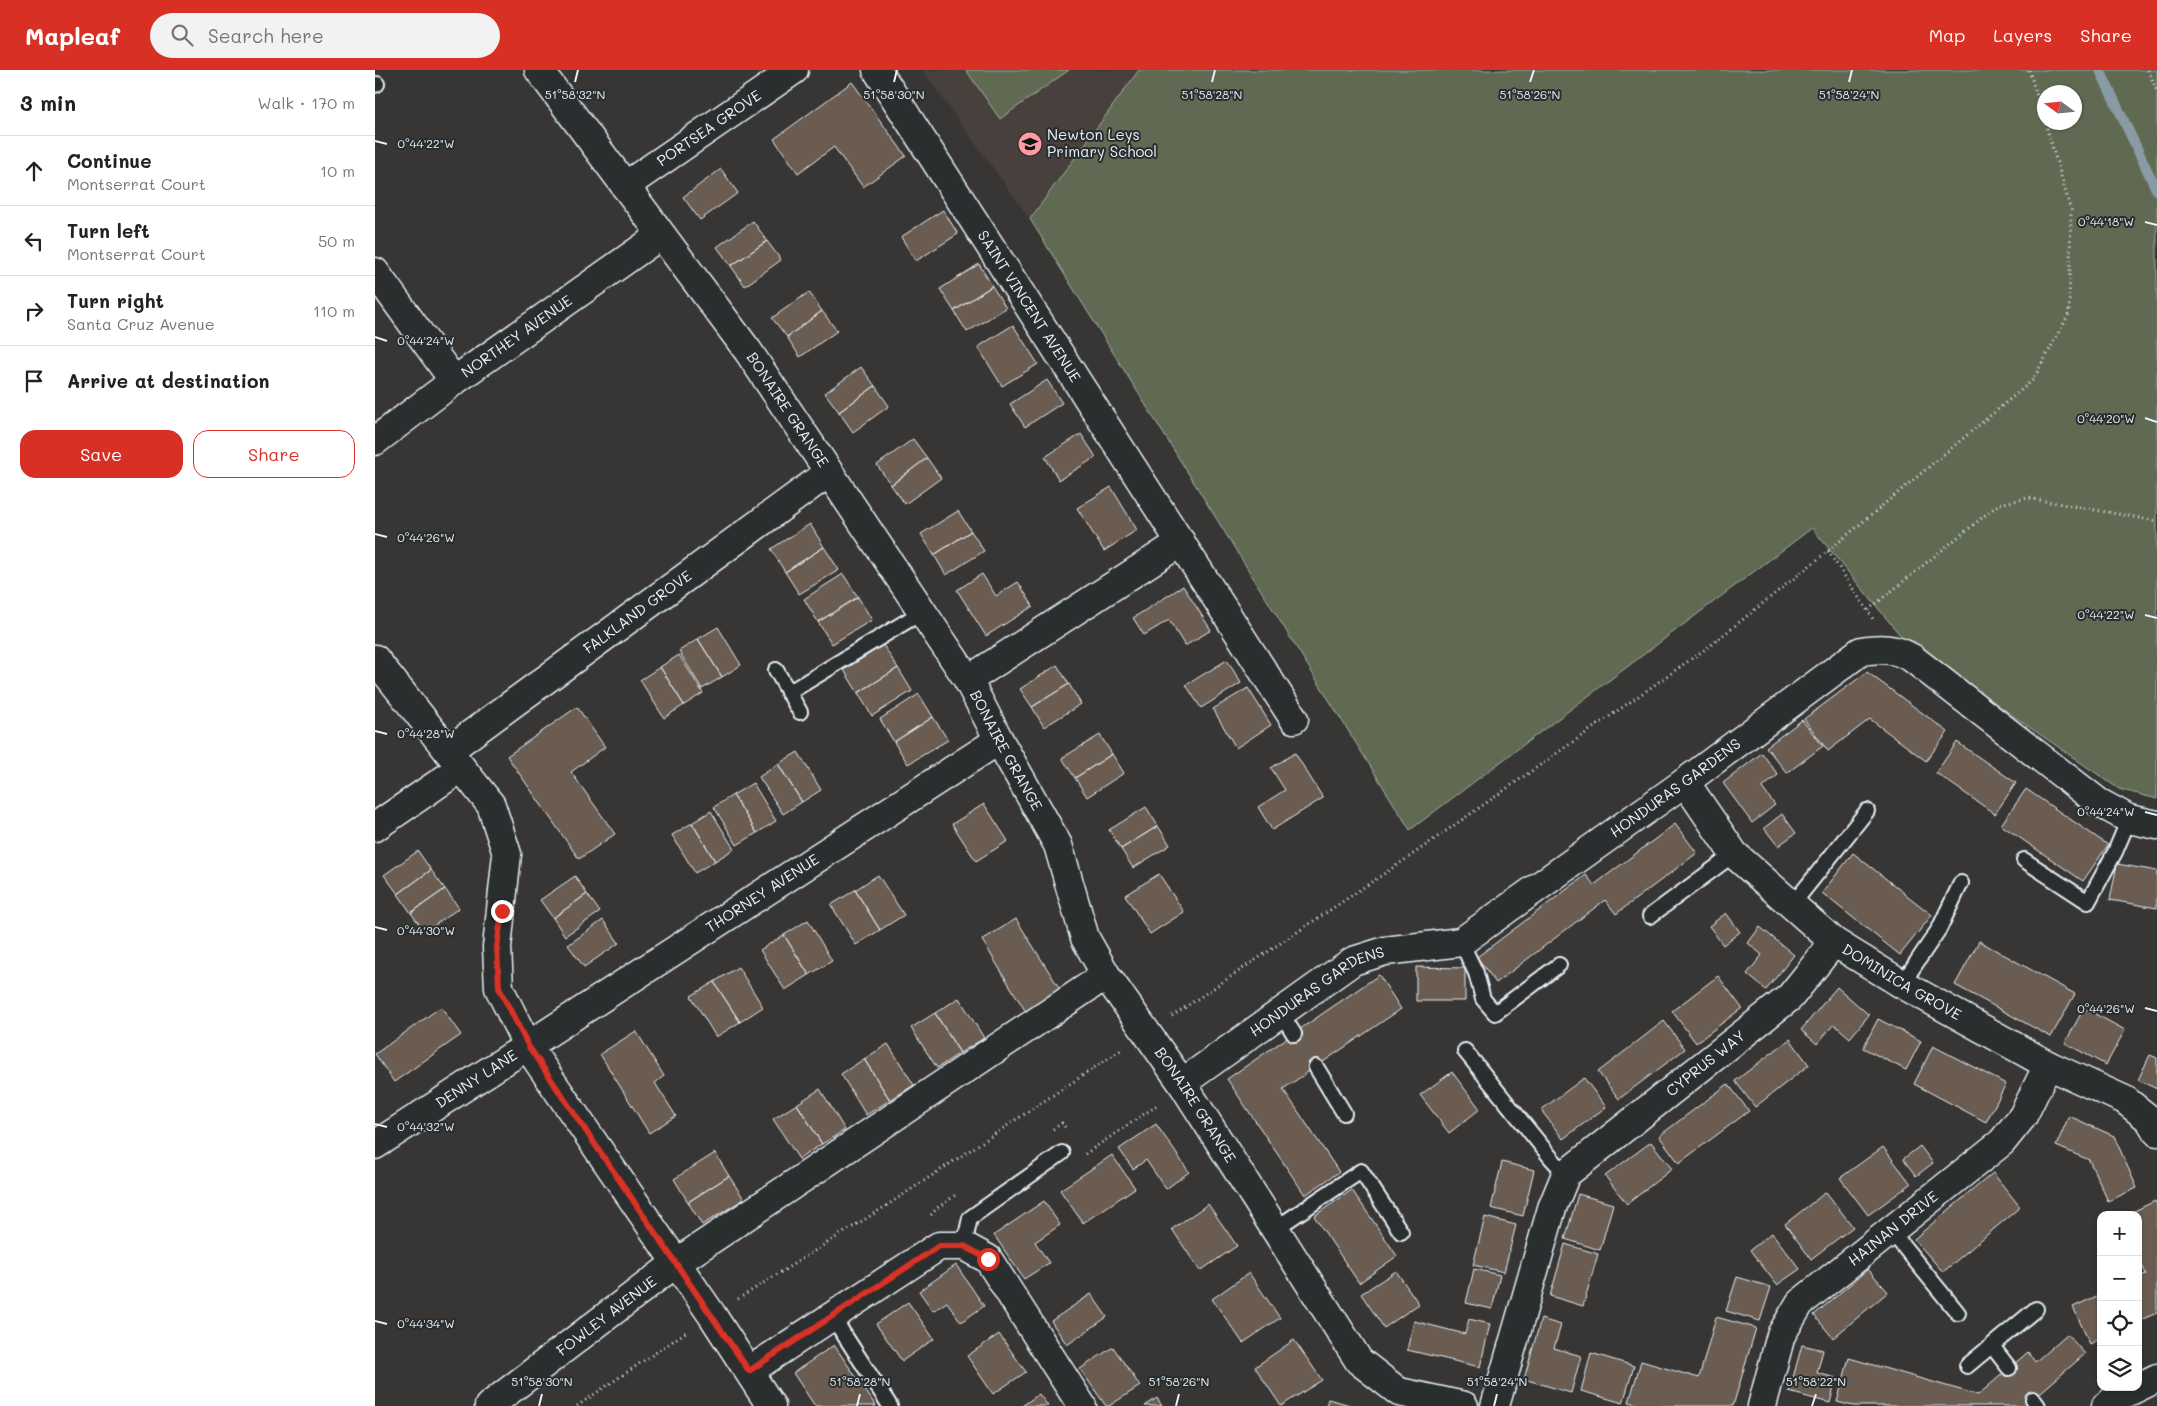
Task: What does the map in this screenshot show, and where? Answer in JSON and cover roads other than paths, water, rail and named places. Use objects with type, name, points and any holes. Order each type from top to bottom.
[{"type":"street","name":"BONAIRE GRANGE","points":[[539,70],[748,351],[968,680],[999,740],[1058,845],[1085,938],[1106,975],[1148,1032],[1182,1083],[1359,1361],[1397,1399],[1464,1406]]},
{"type":"street","name":"PORTSEA GROVE","points":[[625,186],[794,70]]},
{"type":"street","name":"SAINT VINCENT AVENUE","points":[[877,70],[1294,719]]},
{"type":"street","name":"NORTHEY AVENUE","points":[[375,441],[454,381],[661,235]]},
{"type":"street","points":[[375,272],[454,381]]},
{"type":"street","name":"FALKLAND GROVE","points":[[375,827],[454,760],[828,473]]},
{"type":"street","points":[[968,680],[1181,542]]},
{"type":"street","name":"HONDURAS GARDENS","points":[[1182,1083],[1287,1023],[1353,961],[1385,951],[1461,942],[1685,782],[1861,651],[1880,648],[1900,651],[1912,658],[2098,802],[2129,819],[2157,825]]},
{"type":"street","points":[[375,659],[491,805],[507,854],[497,947],[499,988],[529,1047],[712,1314],[771,1406]]},
{"type":"street","name":"THORNEY AVENUE","points":[[529,1047],[999,740]]},
{"type":"street","name":"DOMINICA GROVE","points":[[1685,782],[1734,854],[1835,942],[1902,984],[2048,1065],[2125,1100],[2149,1119],[2157,1132]]},
{"type":"street","name":"CYPRUS WAY","points":[[1495,1406],[1552,1208],[1566,1174],[1790,998],[1835,942]]},
{"type":"street","name":"FOWLEY AVENUE","points":[[489,1406],[676,1263],[1106,975]]},
{"type":"street","name":"DENNY LANE","points":[[375,1145],[529,1047]]},
{"type":"street","name":"HAINAN DRIVE","points":[[1762,1406],[1781,1335],[1800,1303],[2002,1142],[2023,1116],[2048,1065]]},
{"type":"street","points":[[749,1371],[939,1246],[964,1246],[988,1259],[1082,1406]]},
{"type":"street","points":[[2106,1406],[2157,1378]]},
{"type":"lane","points":[[788,693],[922,612]]},
{"type":"lane","points":[[776,670],[800,712]]},
{"type":"lane","points":[[1792,905],[1867,811]]},
{"type":"lane","points":[[2024,860],[2088,902],[2115,852],[2129,819]]},
{"type":"lane","points":[[1649,916],[1734,854]]},
{"type":"lane","points":[[1902,984],[1939,929],[1961,883]]},
{"type":"lane","points":[[1461,942],[1476,973],[1483,999],[1495,1013],[1559,965]]},
{"type":"lane","points":[[1465,1051],[1551,1160],[1566,1174]]},
{"type":"lane","points":[[1316,1067],[1345,1113]]},
{"type":"lane","points":[[964,1246],[970,1218],[1062,1153]]},
{"type":"lane","points":[[1275,1229],[1361,1171],[1401,1232]]},
{"type":"lane","points":[[1891,1230],[1958,1313]]},
{"type":"lane","points":[[1967,1366],[2037,1309]]},
{"type":"lane","points":[[832,1316],[890,1406]]},
{"type":"lane","points":[[1991,1346],[2009,1368]]},
{"type":"waterway","points":[[2100,70],[2157,191]]},
{"type":"place","name":"Newton Leys Primary School","points":[[1030,144]]}]
